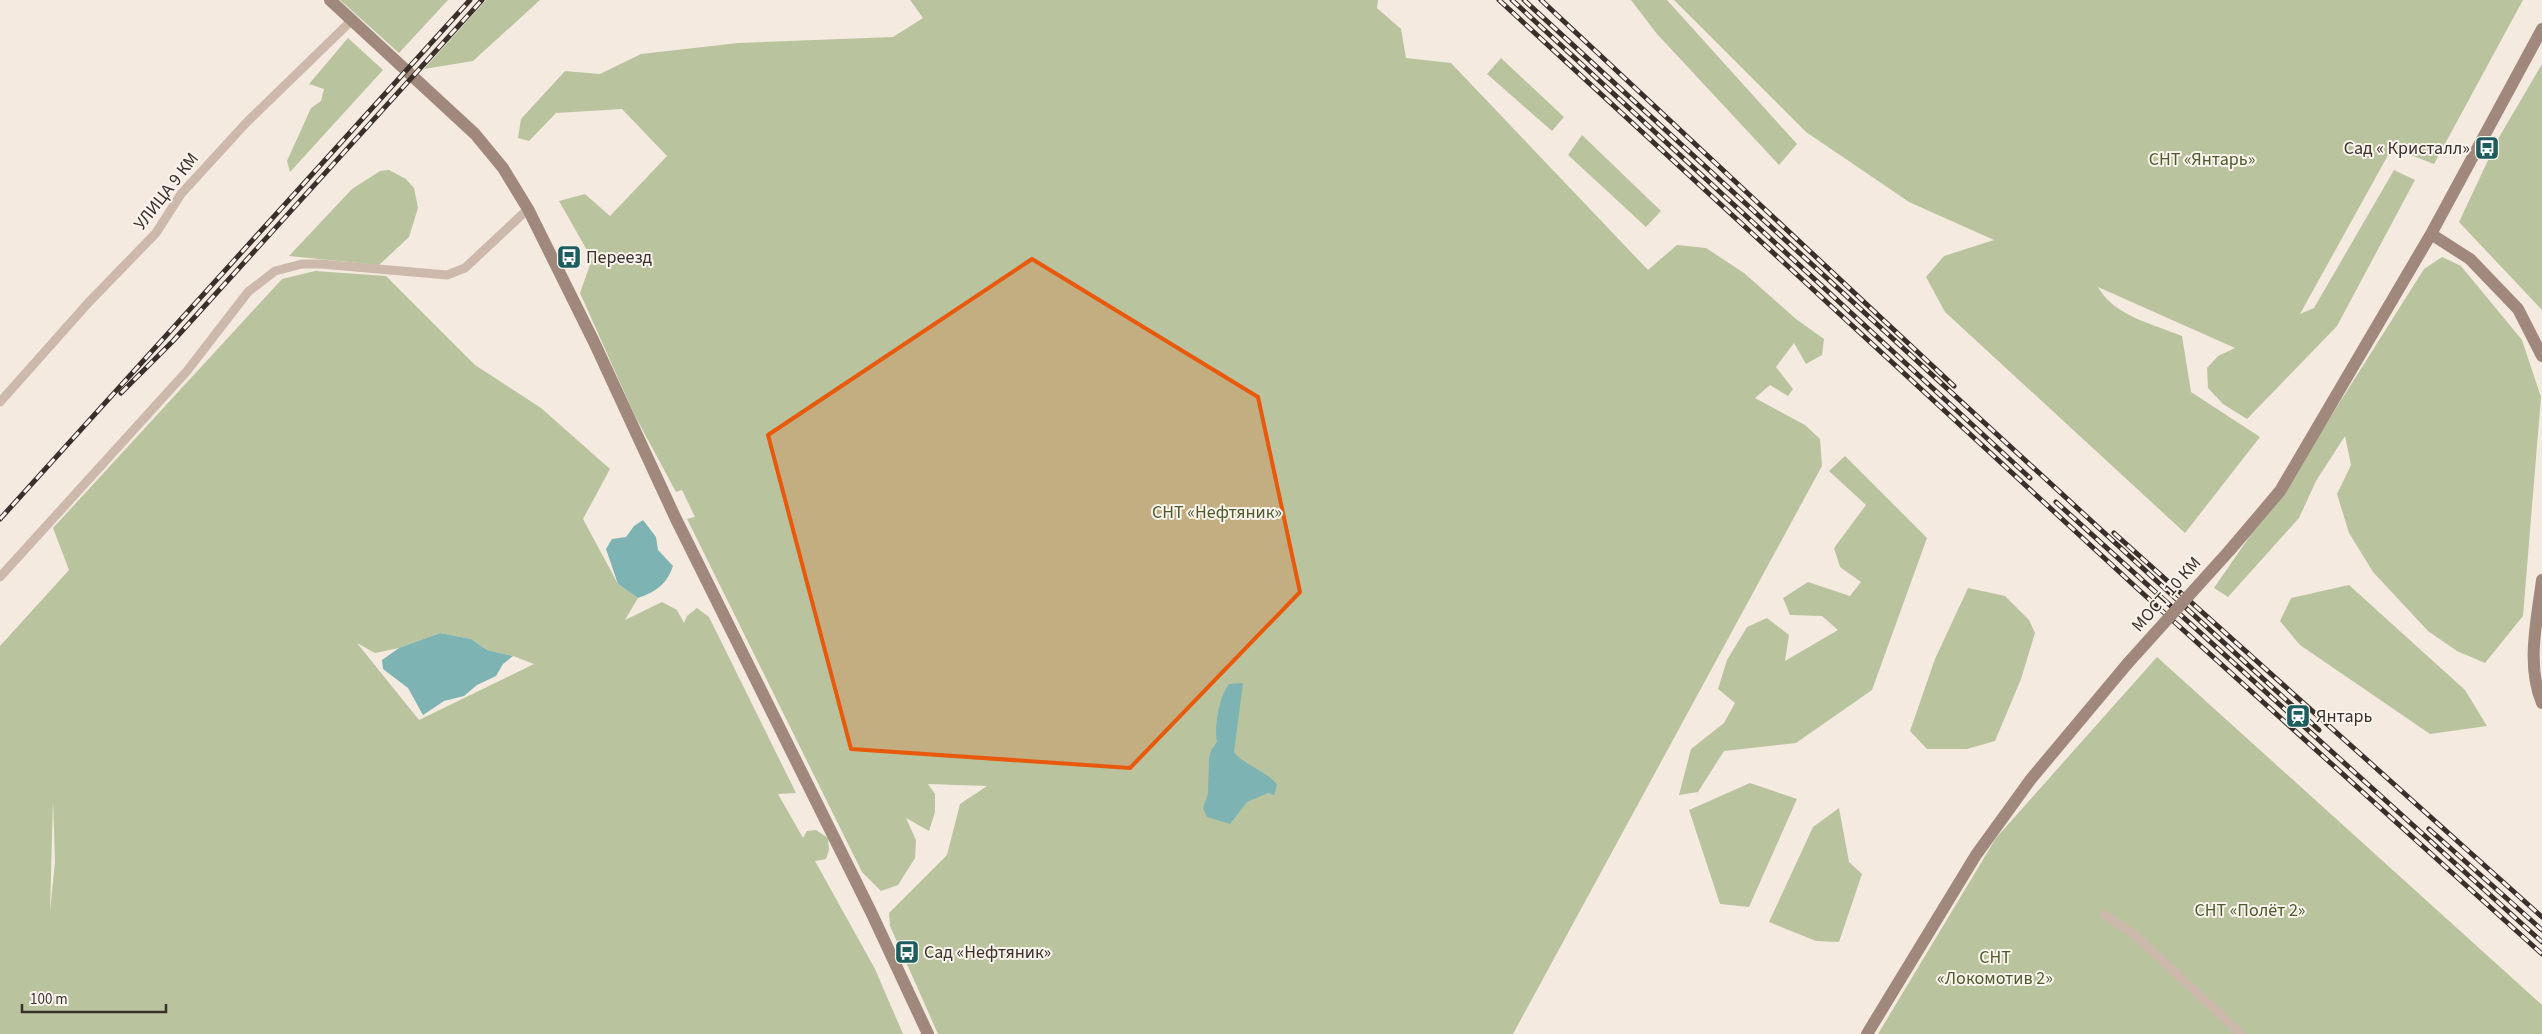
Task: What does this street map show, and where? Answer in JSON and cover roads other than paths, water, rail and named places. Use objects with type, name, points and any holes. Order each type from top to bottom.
[{"type":"street","points":[[330,0],[485,145],[503,168],[528,209],[594,342],[675,517],[863,894],[928,1034]]},
{"type":"street","name":"УЛИЦА 9 КМ","points":[[0,402],[89,302],[156,233],[181,194],[246,123],[352,20]]},
{"type":"street","name":"МОСТ 10 КМ","points":[[1868,1034],[1976,855],[2031,779],[2128,663],[2230,550],[2280,491],[2431,234],[2542,29]]},
{"type":"street","points":[[0,577],[187,372],[248,292],[275,271],[302,264],[321,264],[447,275],[465,268],[528,209]]},
{"type":"street","points":[[2431,234],[2470,259],[2518,310],[2542,356]]},
{"type":"street","points":[[2542,580],[2533,657],[2538,693],[2542,703]]},
{"type":"street","points":[[2105,915],[2134,935],[2241,1034]]},
{"type":"water","points":[[643,520],[656,537],[658,550],[673,566],[668,578],[660,586],[638,598],[618,584],[606,549],[612,539],[626,537],[634,526]]},
{"type":"water","points":[[440,633],[471,639],[487,650],[513,656],[503,664],[496,676],[477,685],[464,696],[444,701],[423,715],[408,688],[383,669],[382,660],[399,648]]},
{"type":"water","points":[[1243,683],[1234,752],[1243,761],[1269,777],[1277,785],[1274,795],[1268,793],[1247,802],[1230,824],[1207,817],[1203,808],[1208,794],[1209,759],[1211,750],[1217,742],[1216,728],[1222,696],[1229,684]]},
{"type":"railway","points":[[0,519],[470,0]]},
{"type":"railway","points":[[121,393],[173,341],[482,0]]},
{"type":"railway","points":[[1499,0],[2139,590],[2542,954]]},
{"type":"railway","points":[[1512,0],[2030,478]]},
{"type":"railway","points":[[1524,0],[2319,730]]},
{"type":"railway","points":[[1541,0],[1954,386]]},
{"type":"railway","points":[[2056,502],[2542,942]]},
{"type":"railway","points":[[2114,533],[2542,917]]},
{"type":"railway","points":[[2429,829],[2542,930]]},
{"type":"place","name":"Сад « Кристалл»","points":[[2487,148]]},
{"type":"place","name":"Переезд","points":[[569,257]]},
{"type":"place","name":"Янтарь","points":[[2298,716]]},
{"type":"place","name":"Сад «Нефтяник»","points":[[907,952]]},
{"type":"park label","name":"СНТ «Янтарь»","points":[[2202,159]]},
{"type":"park label","name":"СНТ «Нефтяник»","points":[[1217,512]]},
{"type":"park label","name":"СНТ «Полёт 2»","points":[[2250,910]]},
{"type":"park label","name":"СНТ «Локомотив 2»","points":[[1995,968]]}]
